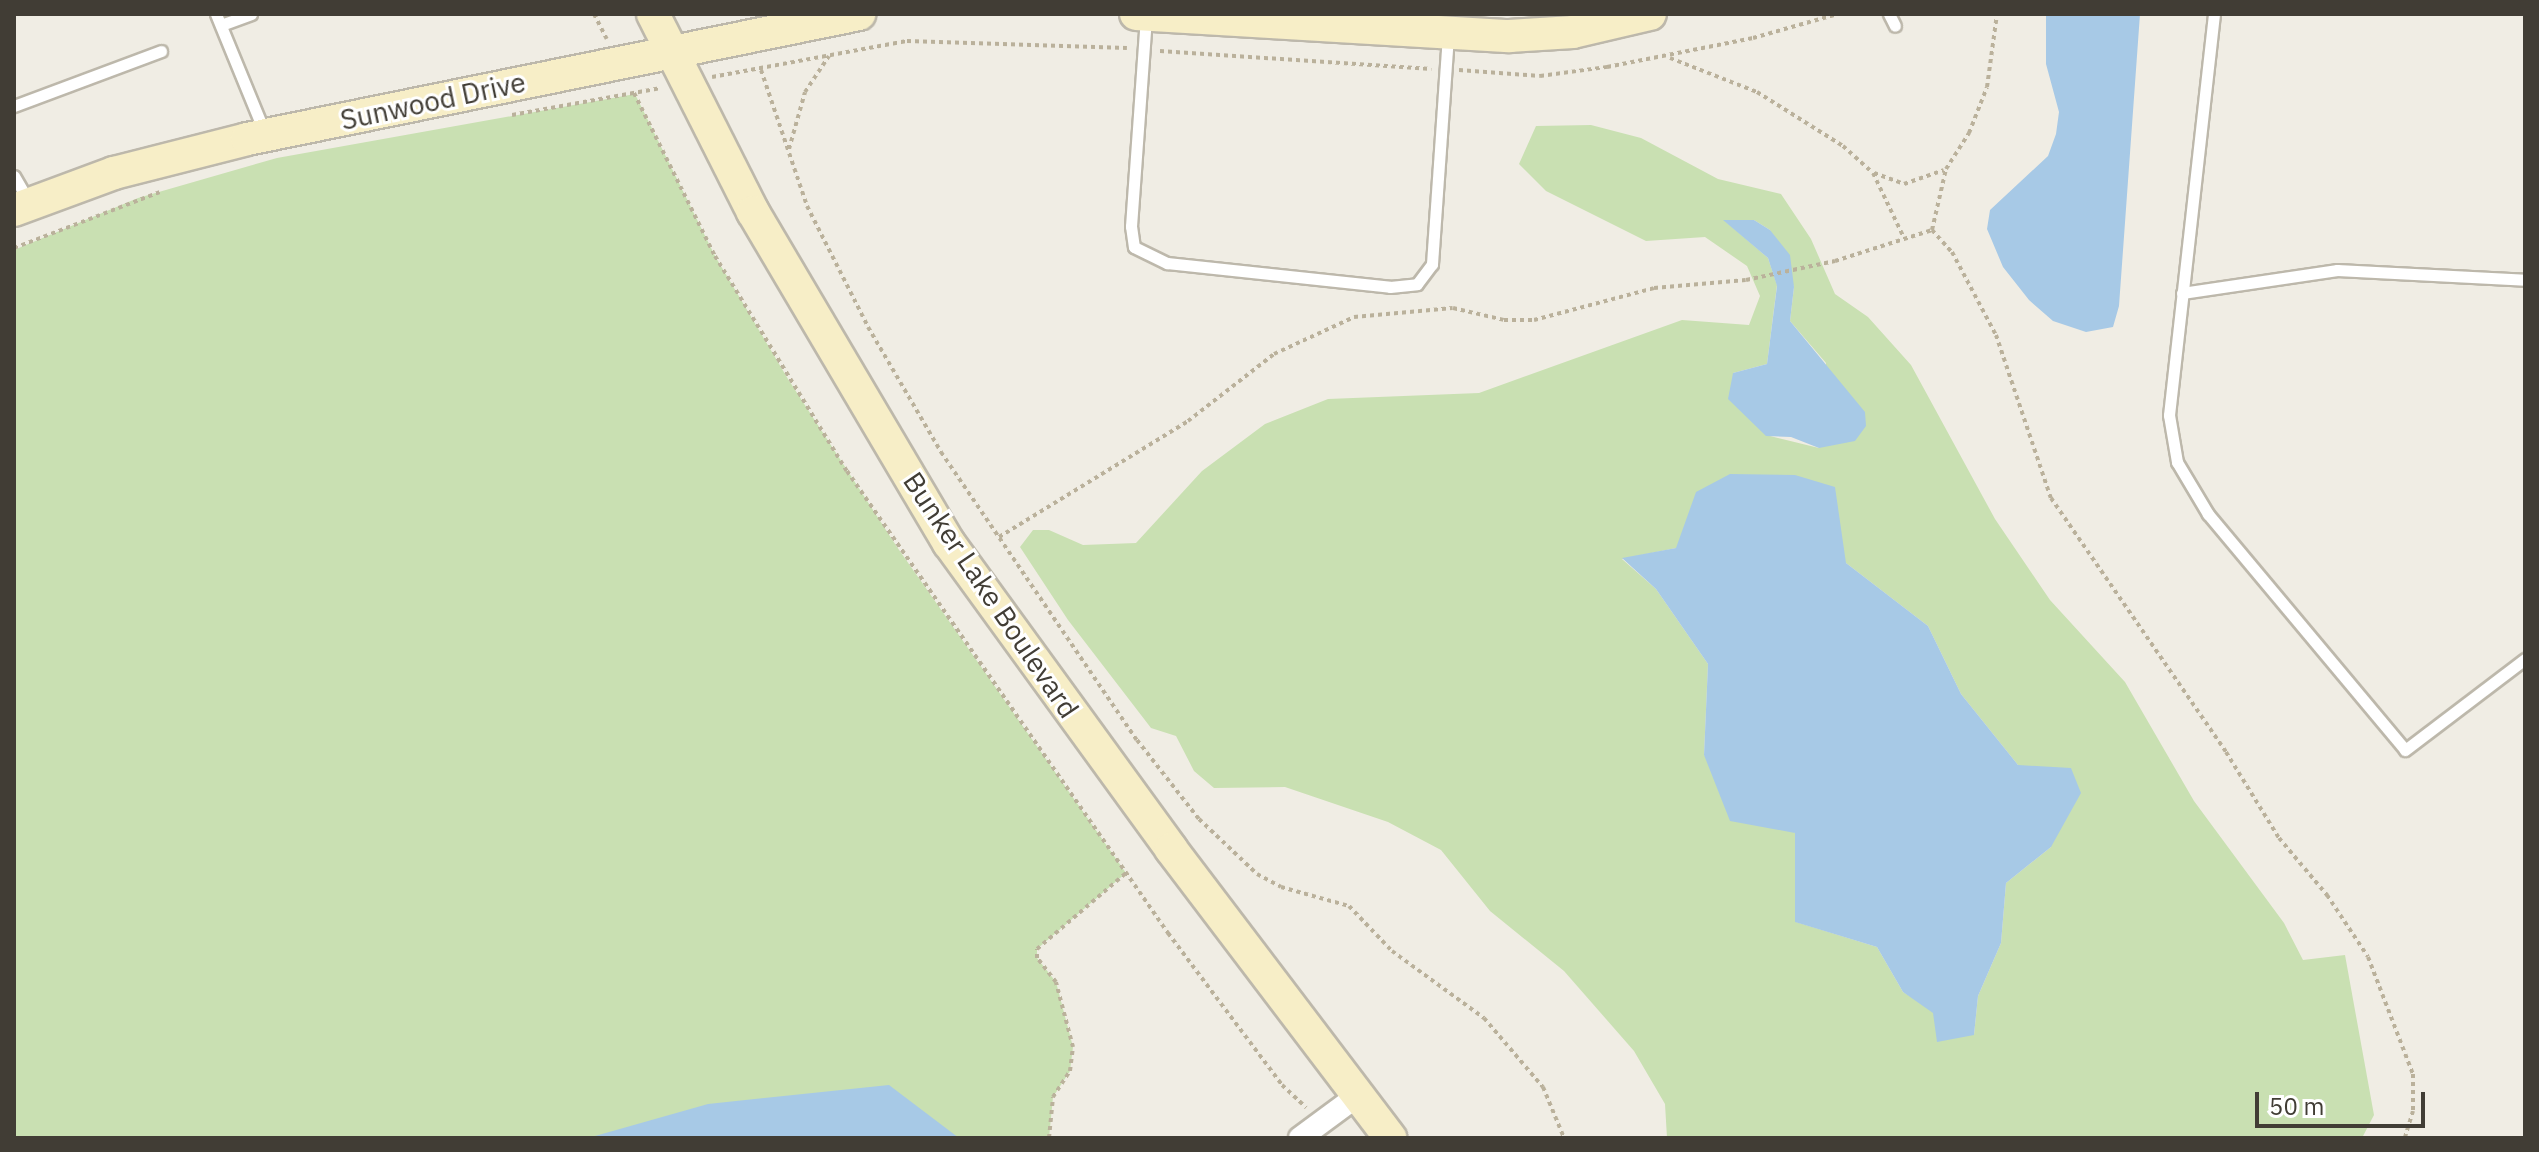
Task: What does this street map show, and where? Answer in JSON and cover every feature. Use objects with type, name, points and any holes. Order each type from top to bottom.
[{"type":"main road","name":"Bunker Lake Boulevard","points":[[653,14],[753,212],[949,543],[1390,1138]]},
{"type":"main road","name":"Sunwood Drive","points":[[19,196],[266,135],[859,14]]},
{"type":"main road","points":[[1136,14],[1449,34],[1573,32],[1650,14]]},
{"type":"street","points":[[1300,1138],[1357,1096]]},
{"type":"lane","points":[[251,14],[218,20],[266,135]]},
{"type":"lane","points":[[1889,14],[1895,26]]},
{"type":"lane","points":[[2214,14],[2169,415],[2177,462],[2208,514],[2405,750],[2525,659]]},
{"type":"lane","points":[[1167,15],[1144,49],[1131,226],[1134,247],[1167,263],[1390,287],[1417,284],[1432,264],[1449,34]]},
{"type":"lane","points":[[14,106],[161,51]]},
{"type":"lane","points":[[2182,293],[2337,270],[2525,280]]},
{"type":"path","points":[[594,14],[605,35]]},
{"type":"path","points":[[729,74],[930,40],[1144,49],[1540,76],[1668,57],[1838,14]]},
{"type":"path","points":[[1932,230],[1946,169],[1980,110],[1997,14]]},
{"type":"path","points":[[789,151],[805,92],[829,56]]},
{"type":"path","points":[[1668,57],[1757,92],[1832,138],[1873,173],[1904,184],[1946,169]]},
{"type":"path","points":[[761,70],[807,206],[868,327],[941,452],[1137,740],[1199,819],[1257,874],[1281,887],[1349,906],[1392,951],[1484,1018],[1543,1087],[1564,1138]]},
{"type":"path","points":[[509,115],[635,94],[715,256],[796,392],[897,547],[1126,873],[1282,1085],[1322,1122]]},
{"type":"path","points":[[1873,173],[1903,236]]},
{"type":"path","points":[[14,248],[167,190]]},
{"type":"path","points":[[999,537],[1188,421],[1274,354],[1354,317],[1453,308],[1504,320],[1534,320],[1654,288],[1746,280],[1835,261],[1903,236],[1932,230]]},
{"type":"path","points":[[1932,230],[1952,252],[1996,335],[2051,498],[2226,752],[2279,838],[2327,895],[2368,957],[2413,1074],[2413,1111],[2405,1138]]},
{"type":"path","points":[[1049,1138],[1053,1097],[1070,1071],[1073,1047],[1056,982],[1037,958],[1037,949],[1126,873]]},
{"type":"green space","points":[[635,94],[715,256],[788,379],[897,547],[1126,873],[1037,949],[1037,958],[1056,982],[1073,1047],[1070,1071],[1053,1097],[1049,1138],[14,1138],[14,250],[138,198],[277,158]]},
{"type":"green space","points":[[1591,125],[1641,138],[1718,179],[1781,194],[1811,239],[1835,294],[1868,317],[1911,365],[1995,519],[2050,600],[2125,682],[2194,801],[2284,923],[2303,960],[2345,955],[2374,1115],[2362,1138],[1667,1138],[1665,1104],[1634,1051],[1564,971],[1490,911],[1441,850],[1388,822],[1285,787],[1214,788],[1194,771],[1176,736],[1151,728],[1068,620],[1020,547],[1033,530],[1049,530],[1083,545],[1136,543],[1202,471],[1265,424],[1328,399],[1479,393],[1682,320],[1749,325],[1760,296],[1747,266],[1705,237],[1646,241],[1546,191],[1519,164],[1536,126]],"holes":[[[1724,220],[1754,220],[1770,230],[1794,287],[1790,321],[1826,363],[1819,448],[1766,435],[1733,373],[1767,364],[1777,285],[1768,258]],[[1676,548],[1846,563],[1928,626],[1961,694],[2018,765],[2051,847],[2006,883],[2001,943],[1978,996],[1974,1035],[1903,992],[1877,947],[1796,922],[1795,833],[1704,755],[1708,664],[1656,589],[1622,559]]]},
{"type":"water","points":[[2046,14],[2140,14],[2119,306],[2113,327],[2086,332],[2053,321],[2029,300],[2003,267],[1987,229],[1990,210],[2048,156],[2056,134],[2059,112],[2046,64]]},
{"type":"water","points":[[1723,220],[1754,220],[1770,230],[1790,255],[1794,287],[1790,321],[1865,412],[1866,426],[1855,441],[1819,448],[1791,437],[1766,436],[1728,399],[1733,373],[1767,364],[1777,286],[1768,258]]},
{"type":"water","points":[[1730,474],[1795,475],[1835,487],[1846,563],[1928,626],[1961,694],[2018,765],[2071,768],[2081,793],[2051,847],[2006,883],[2001,943],[1978,996],[1974,1035],[1937,1042],[1933,1013],[1903,992],[1877,947],[1795,922],[1795,833],[1730,821],[1704,755],[1708,664],[1656,589],[1622,558],[1676,548],[1696,492]]},
{"type":"water","points":[[889,1085],[959,1138],[588,1138],[708,1104]]}]
